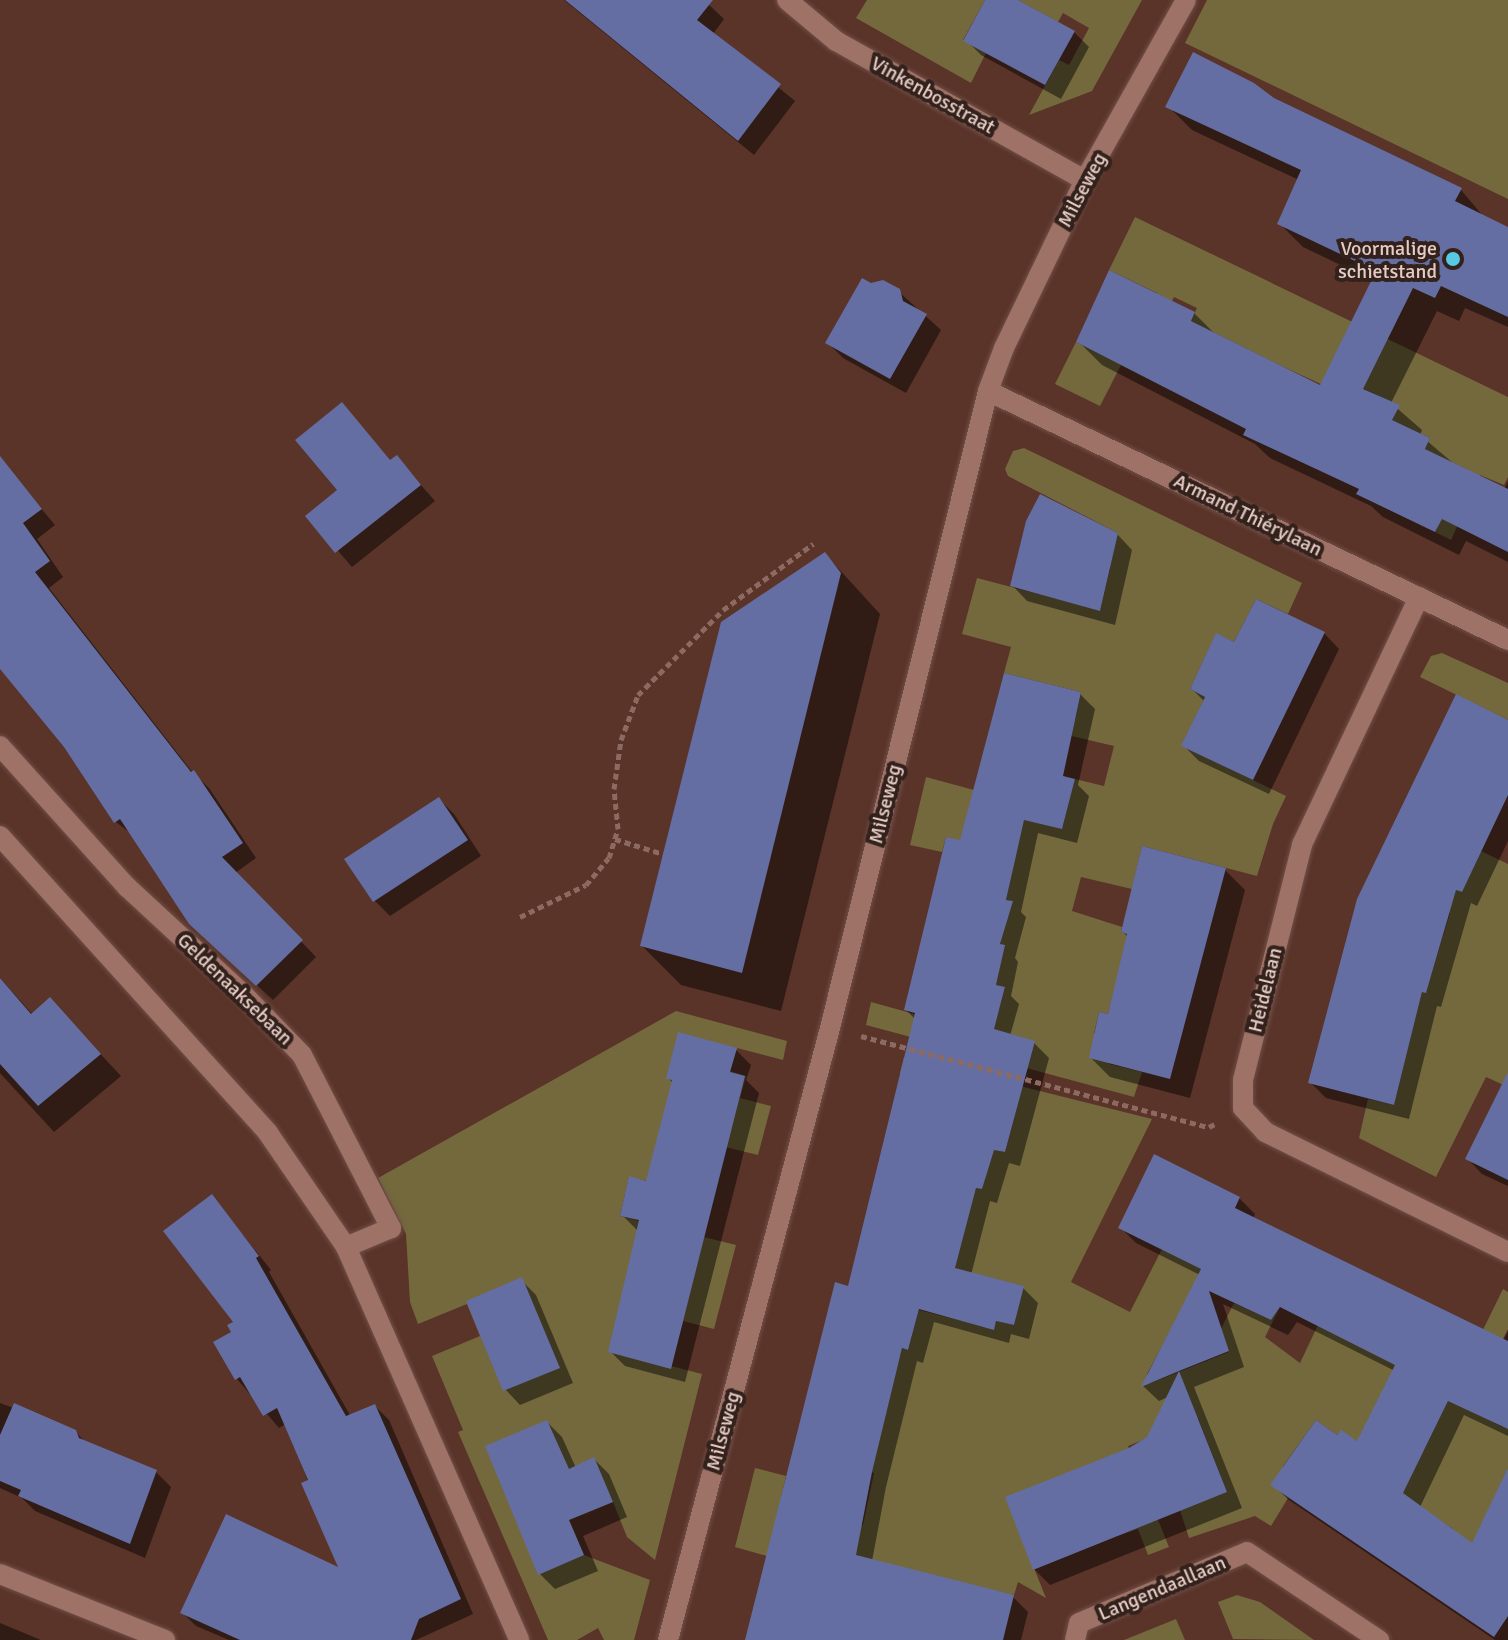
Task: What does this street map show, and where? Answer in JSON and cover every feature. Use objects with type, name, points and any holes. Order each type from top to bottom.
[{"type":"street","name":"Vinkenbosstraat","points":[[787,0],[836,41],[1085,180]]},
{"type":"street","name":"Milseweg","points":[[668,1640],[830,1028],[988,391],[1004,348],[1085,180],[1186,0]]},
{"type":"street","name":"Armand Thiérylaan","points":[[988,391],[1508,640]]},
{"type":"street","name":"Heidelaan","points":[[1243,1108],[1243,1080],[1302,845],[1419,597]]},
{"type":"street","name":"Geldenaaksebaan","points":[[0,746],[127,887],[242,993],[302,1055],[391,1228],[346,1247]]},
{"type":"street","points":[[0,836],[268,1133],[346,1247],[519,1640]]},
{"type":"street","points":[[1243,1108],[1265,1132],[1508,1252]]},
{"type":"street","name":"Langendaallaan","points":[[1075,1640],[1079,1623],[1247,1552],[1379,1640]]},
{"type":"street","points":[[0,1574],[165,1640]]},
{"type":"path","points":[[520,917],[586,885],[609,858],[615,839],[614,789],[621,740],[638,695],[723,610],[813,544]]},
{"type":"path","points":[[615,839],[663,854]]},
{"type":"path","points":[[830,1028],[1209,1127],[1243,1108]]},
{"type":"shaded area","points":[[867,0],[985,0],[963,40],[986,53],[971,83],[856,18]]},
{"type":"shaded area","points":[[1018,0],[1142,0],[1092,91],[1029,115],[1059,60],[1069,65],[1089,28],[1063,13],[1058,22]]},
{"type":"shaded area","points":[[1207,0],[1508,0],[1508,199],[1185,43]]},
{"type":"shaded area","points":[[1135,217],[1508,397],[1508,477],[1504,485],[1480,475],[1451,540],[1435,532],[1466,469],[1425,449],[1430,438],[1392,420],[1399,405],[1364,389],[1358,401],[1275,363],[1191,321],[1197,308],[1174,297],[1163,319],[1157,293],[1109,270]]},
{"type":"shaded area","points":[[1076,342],[1121,365],[1100,406],[1055,384]]},
{"type":"shaded area","points":[[1024,448],[1302,583],[1288,614],[1256,599],[1234,642],[1216,634],[1190,689],[1205,697],[1182,746],[1286,796],[1273,824],[1257,876],[1142,846],[1132,889],[1081,877],[1072,911],[1122,927],[1121,932],[1129,934],[1108,1014],[1099,1012],[1094,1033],[1100,1036],[1109,1064],[1142,1072],[1134,1097],[866,1025],[871,1002],[936,1020],[973,1003],[999,1010],[1005,988],[996,985],[1004,946],[1000,944],[1012,901],[1006,900],[1010,882],[1005,852],[946,837],[942,852],[910,845],[926,777],[974,790],[1034,819],[1063,825],[1075,779],[1104,786],[1114,746],[1067,735],[1076,717],[1081,692],[1004,673],[1011,647],[962,634],[977,578],[1100,610],[1110,569],[1102,566],[1118,533],[1008,476],[1005,469],[1013,451]]},
{"type":"shaded area","points":[[1442,653],[1508,683],[1508,720],[1420,677],[1431,656]]},
{"type":"shaded area","points":[[1481,851],[1508,864],[1508,1087],[1486,1077],[1436,1177],[1359,1138],[1368,1099],[1394,1105],[1422,992],[1426,992],[1450,913],[1407,891],[1440,882],[1461,892]]},
{"type":"shaded area","points":[[676,1011],[787,1041],[783,1060],[737,1048],[730,1071],[746,1076],[740,1098],[771,1106],[758,1155],[725,1147],[652,1182],[629,1177],[620,1216],[736,1245],[714,1329],[683,1321],[671,1366],[702,1374],[655,1560],[627,1537],[613,1502],[569,1520],[584,1555],[650,1580],[634,1640],[604,1640],[598,1628],[577,1640],[548,1640],[458,1432],[463,1430],[432,1356],[480,1336],[467,1304],[418,1324],[410,1302],[406,1234],[378,1178]]},
{"type":"shaded area","points":[[904,1057],[1152,1119],[1071,1282],[1130,1312],[1163,1247],[1203,1270],[1147,1374],[1151,1383],[1229,1352],[1225,1341],[1217,1337],[1234,1303],[1271,1320],[1280,1307],[1265,1337],[1300,1363],[1318,1325],[1396,1364],[1424,1450],[1503,1289],[1508,1292],[1508,1329],[1467,1409],[1503,1427],[1508,1421],[1508,1468],[1487,1565],[1447,1538],[1453,1529],[1441,1521],[1400,1506],[1363,1445],[1341,1431],[1337,1435],[1316,1420],[1283,1466],[1282,1493],[1288,1498],[1271,1526],[1255,1516],[1189,1538],[1180,1510],[1227,1492],[1198,1418],[1128,1446],[1169,1547],[1148,1555],[1138,1529],[1120,1535],[1006,1498],[1046,1598],[1018,1582],[1014,1595],[946,1580],[767,1556],[735,1547],[755,1468],[786,1476],[781,1498],[863,1525],[874,1473],[869,1471],[902,1348],[908,1350],[919,1310],[994,1329],[996,1321],[1014,1325],[1023,1286],[932,1263],[976,1187],[982,1189],[991,1149],[1005,1152],[1017,1108],[966,1089],[900,1073]]},
{"type":"shaded area","points":[[1237,1595],[1260,1602],[1314,1640],[1233,1639],[1218,1602]]},
{"type":"shaded area","points":[[1176,1619],[1185,1640],[1124,1640]]},
{"type":"building","points":[[565,0],[713,0],[697,20],[781,84],[738,141]]},
{"type":"building","points":[[985,0],[1018,0],[1075,31],[1045,85],[963,41]]},
{"type":"building","points":[[1193,52],[1254,83],[1274,98],[1462,188],[1455,201],[1508,227],[1508,317],[1441,286],[1435,298],[1413,288],[1363,389],[1400,405],[1392,420],[1430,438],[1425,449],[1508,489],[1508,552],[1442,519],[1435,532],[1356,494],[1359,489],[1243,435],[1246,429],[1076,342],[1109,270],[1195,312],[1191,321],[1320,385],[1376,271],[1277,224],[1301,170],[1165,107]]},
{"type":"building","points":[[862,278],[871,283],[883,280],[900,289],[903,301],[927,314],[890,379],[825,343]]},
{"type":"building","points":[[342,402],[390,460],[397,455],[421,485],[335,553],[305,516],[337,490],[295,440]]},
{"type":"building","points":[[0,456],[42,509],[23,523],[50,561],[35,572],[191,772],[194,770],[243,843],[222,857],[303,940],[256,986],[189,924],[120,819],[114,823],[64,747],[0,669]]},
{"type":"building","points":[[1040,494],[1118,533],[1100,611],[1010,586],[1026,521]]},
{"type":"building","points":[[825,552],[841,573],[742,973],[640,946],[721,622]]},
{"type":"building","points":[[1256,599],[1325,632],[1253,780],[1181,746],[1205,697],[1190,689],[1216,633],[1234,642]]},
{"type":"building","points":[[1004,673],[1081,692],[1063,776],[1075,779],[1062,829],[1024,820],[1006,900],[1013,901],[1000,944],[1005,945],[996,985],[1005,987],[994,1029],[1035,1041],[1005,1152],[994,1150],[982,1189],[976,1188],[955,1268],[1024,1286],[1014,1325],[996,1321],[994,1330],[919,1309],[908,1350],[902,1348],[856,1555],[1014,1595],[1003,1640],[745,1640],[835,1282],[848,1286],[915,1013],[904,1010],[946,837],[960,840]]},
{"type":"building","points":[[1456,694],[1508,720],[1508,795],[1462,892],[1456,890],[1426,993],[1422,992],[1394,1105],[1308,1083],[1357,899]]},
{"type":"building","points":[[439,797],[468,840],[373,902],[344,859]]},
{"type":"building","points":[[1142,846],[1226,868],[1170,1079],[1089,1058],[1099,1012],[1108,1014],[1127,934],[1121,932]]},
{"type":"building","points":[[0,978],[31,1014],[50,997],[101,1054],[38,1106],[0,1064]]},
{"type":"building","points":[[678,1032],[737,1048],[730,1072],[745,1076],[671,1369],[608,1352],[639,1220],[620,1216],[629,1176],[646,1181],[672,1080],[666,1079]]},
{"type":"building","points":[[1508,1072],[1508,1180],[1465,1159]]},
{"type":"building","points":[[1154,1154],[1240,1197],[1235,1208],[1508,1341],[1508,1429],[1448,1401],[1403,1493],[1472,1543],[1508,1468],[1508,1616],[1494,1637],[1270,1485],[1316,1420],[1337,1435],[1341,1430],[1357,1441],[1395,1365],[1280,1307],[1271,1320],[1209,1291],[1229,1351],[1141,1387],[1201,1269],[1118,1228]]},
{"type":"building","points":[[212,1194],[259,1256],[256,1258],[346,1416],[375,1404],[461,1599],[419,1619],[411,1640],[240,1640],[180,1613],[226,1514],[338,1567],[301,1483],[308,1480],[277,1408],[263,1416],[240,1377],[235,1380],[213,1342],[231,1332],[227,1325],[233,1322],[163,1231]]},
{"type":"building","points":[[522,1277],[560,1368],[503,1391],[466,1301]]},
{"type":"building","points":[[1179,1371],[1227,1492],[1033,1570],[1005,1497],[1129,1448],[1147,1437]]},
{"type":"building","points":[[14,1403],[76,1430],[79,1438],[157,1470],[130,1544],[18,1496],[21,1490],[0,1481],[0,1435]]},
{"type":"building","points":[[547,1420],[569,1469],[594,1457],[613,1502],[569,1520],[584,1555],[538,1575],[485,1446]]},
{"type":"place","name":"Voormalige schietstand","points":[[1453,259]]}]
